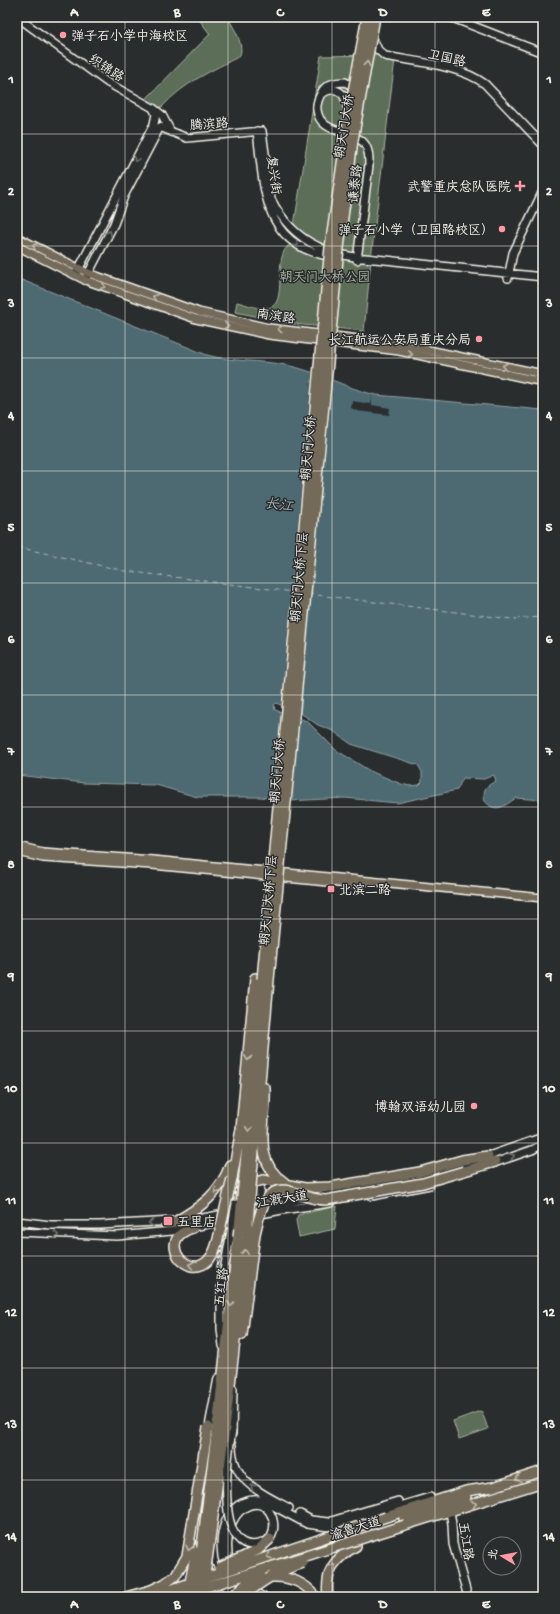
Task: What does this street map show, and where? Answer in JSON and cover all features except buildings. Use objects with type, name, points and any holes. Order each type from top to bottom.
[{"type":"highway","name":"朝天门大桥","points":[[264,979],[269,909],[330,247],[351,102],[367,17]]},
{"type":"highway","name":"朝天门大桥","points":[[264,979],[340,241],[353,140],[375,19]]},
{"type":"highway","name":"五红路","points":[[242,1177],[262,1058],[264,979]]},
{"type":"highway","name":"五红路","points":[[202,1597],[220,1429],[247,1236],[242,1177],[264,979]]},
{"type":"highway","points":[[173,1223],[206,1203],[223,1182],[234,1155],[241,1129],[264,979]]},
{"type":"highway","points":[[262,1058],[265,1095],[263,1145],[265,1158],[276,1176],[292,1186]]},
{"type":"highway","points":[[193,1228],[182,1233],[176,1242],[176,1254],[184,1263],[191,1266],[205,1265],[211,1260],[242,1177],[241,1129]]},
{"type":"highway","points":[[237,1200],[245,1185],[263,1180],[310,1188],[331,1187],[420,1172],[462,1160],[491,1159]]},
{"type":"highway","points":[[233,1407],[242,1340],[247,1236],[263,1203],[271,1194],[280,1190],[291,1191],[316,1200],[326,1200],[423,1183],[464,1171],[491,1159]]},
{"type":"highway","points":[[215,1398],[242,1340]]},
{"type":"highway","points":[[223,1342],[228,1372]]},
{"type":"highway","name":"五红路","points":[[195,1597],[201,1528],[220,1429]]},
{"type":"highway","points":[[126,1597],[150,1593],[164,1584],[175,1576],[187,1556],[220,1429]]},
{"type":"highway","points":[[246,1597],[261,1583],[277,1573],[293,1566],[356,1546],[493,1487],[543,1471]]},
{"type":"highway","name":"渝鲁大道","points":[[150,1593],[172,1593],[215,1585],[406,1524],[437,1516],[542,1483]]},
{"type":"highway","name":"渝鲁大道","points":[[172,1593],[383,1512],[440,1499],[466,1491],[493,1487]]},
{"type":"highway","points":[[239,1588],[294,1554],[307,1549],[406,1524]]},
{"type":"highway","points":[[187,1597],[201,1528]]},
{"type":"highway","points":[[172,1593],[264,1546],[270,1538]]},
{"type":"highway","points":[[328,1597],[328,1580],[333,1565],[338,1558],[356,1546]]},
{"type":"highway","points":[[239,1588],[266,1577],[282,1577],[303,1585],[316,1597]]},
{"type":"highway","points":[[187,1597],[215,1585]]},
{"type":"main road","name":"织锦路","points":[[17,17],[108,83],[153,108],[162,115],[171,132]]},
{"type":"main road","points":[[450,17],[543,53]]},
{"type":"main road","name":"卫国路","points":[[375,19],[371,33],[374,42],[385,56],[462,72],[477,78],[486,84],[543,145]]},
{"type":"main road","name":"朝天门大桥下层","points":[[264,979],[343,234],[361,106],[358,90],[350,84],[340,82],[330,85],[321,94]]},
{"type":"main road","name":"朝天门大桥下层","points":[[264,979],[327,247],[347,107],[346,99],[339,91],[330,90],[321,94]]},
{"type":"main road","name":"谦泰路","points":[[321,94],[318,100],[318,112],[323,123],[332,129],[358,138],[366,146],[368,152],[368,166],[358,258]]},
{"type":"main road","points":[[85,280],[114,224],[157,125],[156,114],[153,108]]},
{"type":"main road","points":[[75,276],[111,206],[157,125]]},
{"type":"main road","name":"腾滨路","points":[[157,125],[187,138],[259,131]]},
{"type":"main road","name":"复兴街","points":[[259,131],[271,199],[287,223],[300,235],[317,246],[335,253],[358,258]]},
{"type":"main road","name":"复兴街","points":[[259,131],[266,200],[279,227],[291,240],[307,251],[324,256],[358,258]]},
{"type":"main road","points":[[509,276],[513,253],[543,191]]},
{"type":"main road","points":[[111,206],[109,216],[112,220],[121,205]]},
{"type":"main road","points":[[279,227],[282,222],[287,223]]},
{"type":"main road","name":"南滨路","points":[[17,237],[88,273],[199,312],[269,328],[400,344],[543,374]]},
{"type":"main road","name":"南滨路","points":[[17,246],[75,276],[196,319],[269,335],[399,351],[543,381]]},
{"type":"main road","points":[[358,258],[509,276],[543,282]]},
{"type":"main road","points":[[509,276],[543,277]]},
{"type":"main road","points":[[17,846],[43,852],[153,860],[543,898]]},
{"type":"main road","points":[[17,852],[43,858],[160,866],[543,903]]},
{"type":"main road","points":[[525,1142],[543,1133]]},
{"type":"main road","name":"江溉大道","points":[[17,1232],[117,1236],[193,1228],[282,1210],[419,1189],[465,1175],[491,1159],[525,1142],[543,1137]]},
{"type":"main road","name":"江溉大道","points":[[17,1221],[51,1225],[173,1223],[422,1176],[532,1150],[543,1144]]},
{"type":"main road","points":[[532,1150],[543,1148]]},
{"type":"main road","points":[[242,1177],[221,1288],[221,1329],[223,1342],[215,1398],[220,1429],[227,1506],[232,1529],[239,1538],[249,1544],[260,1544],[270,1538],[274,1533],[274,1520],[268,1510],[264,1507],[248,1506],[239,1511],[236,1517],[225,1542],[221,1555],[224,1568],[246,1597]]},
{"type":"main road","points":[[268,1189],[273,1194],[278,1196],[298,1199]]},
{"type":"main road","points":[[220,1429],[233,1407],[228,1372]]},
{"type":"main road","points":[[220,1429],[234,1461],[235,1468],[245,1480],[267,1496],[305,1517],[320,1522],[328,1522],[383,1512],[398,1501]]},
{"type":"main road","points":[[225,1542],[226,1523],[234,1507],[248,1500],[262,1500],[307,1524],[321,1527],[336,1526],[430,1497]]},
{"type":"main road","name":"五江路","points":[[450,1511],[453,1544],[468,1597]]},
{"type":"main road","points":[[201,1528],[200,1543],[209,1568],[225,1587],[246,1597]]},
{"type":"main road","points":[[239,1588],[264,1597]]},
{"type":"green space","points":[[197,17],[228,17],[240,41],[240,56],[189,84],[170,98],[162,107],[157,107],[144,101],[210,34]]},
{"type":"green space","name":"朝天门大桥公园","points":[[374,55],[395,59],[372,250],[364,331],[294,324],[235,312],[237,302],[257,308],[268,308],[274,305],[278,298],[282,258],[285,250],[291,244],[321,56]]},
{"type":"green space","points":[[337,1206],[335,1229],[299,1237],[296,1220],[298,1215]]},
{"type":"green space","points":[[480,1411],[482,1412],[488,1429],[459,1439],[453,1421]]},
{"type":"water","name":"长江","points":[[17,278],[207,355],[226,359],[286,365],[309,371],[376,395],[543,410],[543,800],[516,798],[504,806],[496,808],[488,805],[484,800],[485,790],[489,785],[496,781],[494,775],[484,779],[463,778],[457,790],[397,803],[345,798],[288,801],[261,797],[197,797],[156,785],[84,783],[17,775]],"holes":[[[276,703],[302,714],[318,725],[333,731],[351,744],[418,765],[422,772],[422,782],[419,785],[410,786],[401,784],[370,771],[336,750],[307,721],[275,710],[274,705]]]},
{"type":"pier","points":[[312,370],[333,378],[300,715],[281,707]]},
{"type":"pier","points":[[372,394],[372,405],[390,408],[389,415],[357,411],[351,408],[352,401],[371,404]]},
{"type":"pier","points":[[281,711],[300,717],[292,802],[272,800]]},
{"type":"ferry route","points":[[17,547],[125,571],[294,592]]},
{"type":"ferry route","points":[[309,594],[512,619],[543,617]]},
{"type":"tunnel","points":[[259,1139],[262,1173],[268,1189]]},
{"type":"railway","points":[[268,980],[339,238],[351,144]]},
{"type":"railway","points":[[217,1268],[238,1180]]},
{"type":"place","name":"弹子石小学中海校区","points":[[63,35]]},
{"type":"place","name":"武警重庆总队医院","points":[[520,186]]},
{"type":"place","name":"弹子石小学（卫国路校区）","points":[[502,229]]},
{"type":"place","name":"长江航运公安局重庆分局","points":[[479,339]]},
{"type":"place","name":"北滨二路","points":[[331,889]]},
{"type":"place","name":"博翰双语幼儿园","points":[[474,1106]]},
{"type":"place","name":"五里店","points":[[168,1221]]}]
